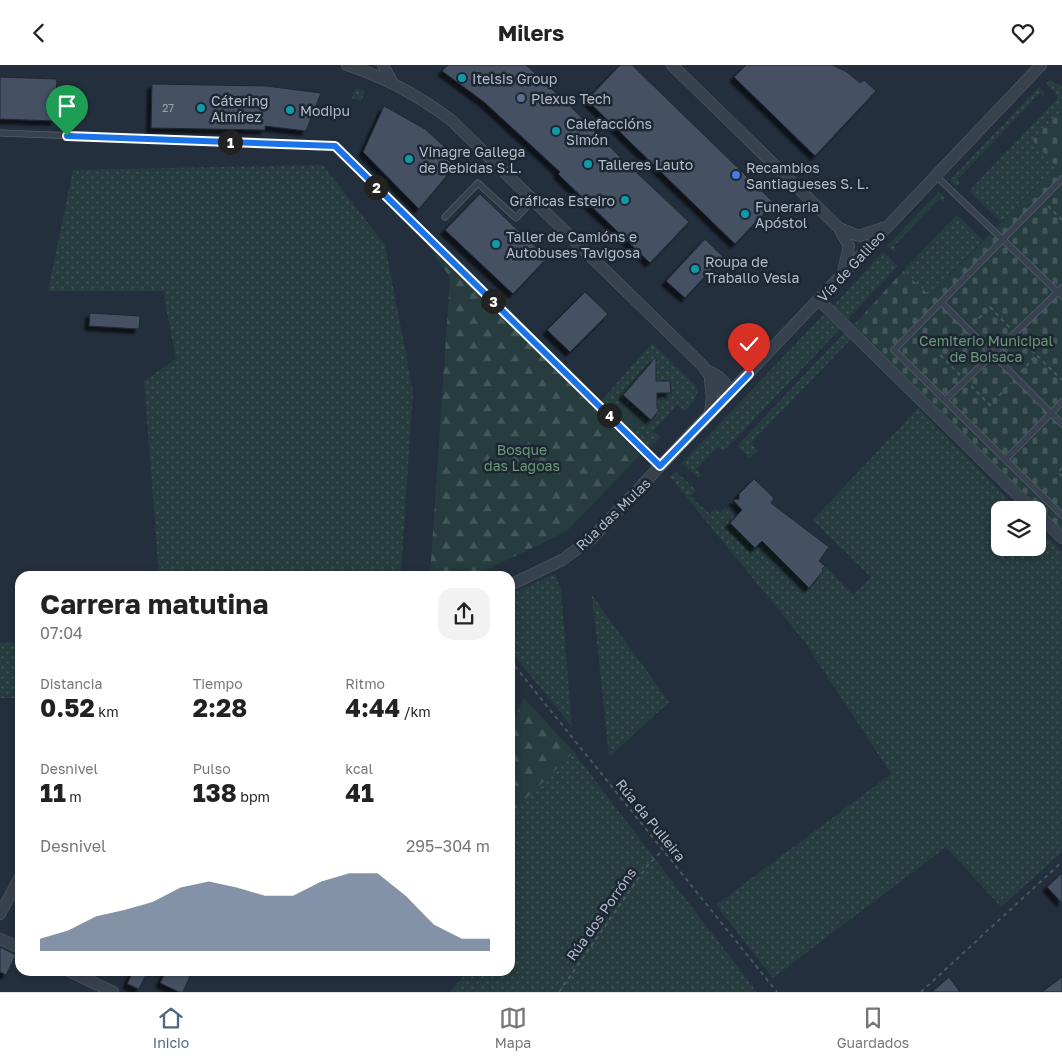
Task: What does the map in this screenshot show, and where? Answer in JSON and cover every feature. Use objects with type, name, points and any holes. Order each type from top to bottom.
[{"type":"street","points":[[347,65],[370,67],[426,102],[451,121],[706,370],[717,387],[730,393]]},
{"type":"street","points":[[383,65],[392,82]]},
{"type":"street","points":[[672,65],[839,228],[852,253],[857,258]]},
{"type":"street","name":"Vía de Galileo","points":[[660,466],[1041,65]]},
{"type":"street","points":[[842,275],[849,246],[854,238],[888,226]]},
{"type":"street","points":[[839,228],[872,243]]},
{"type":"street","points":[[819,300],[1025,501]]},
{"type":"street","points":[[706,370],[728,376],[749,374]]},
{"type":"street","points":[[706,370],[711,382],[710,414]]},
{"type":"street","name":"Rúa das Mulas","points":[[515,583],[548,568],[576,550],[605,525],[660,466]]},
{"type":"street","points":[[1046,522],[1062,538]]},
{"type":"street","points":[[0,914],[15,886]]},
{"type":"street","points":[[0,939],[15,946]]},
{"type":"street","points":[[79,976],[113,992]]},
{"type":"lane","points":[[0,133],[335,146],[660,466]]},
{"type":"lane","points":[[936,176],[1061,292],[945,400]]},
{"type":"lane","points":[[1062,179],[894,351],[1062,515]]},
{"type":"lane","points":[[445,217],[478,183],[516,218],[533,200]]},
{"type":"lane","points":[[941,302],[1062,423]]},
{"type":"lane","points":[[1006,459],[1062,402]]},
{"type":"path","points":[[1041,199],[1062,219]]},
{"type":"path","points":[[1036,355],[1062,380]]},
{"type":"path","points":[[1062,468],[1058,472],[1062,476]]},
{"type":"path","name":"Rúa da Pulleira","points":[[515,666],[777,992]]},
{"type":"path","name":"Rúa dos Porróns","points":[[559,992],[647,866],[663,850]]},
{"type":"path","points":[[921,992],[1062,862]]},
{"type":"green space","points":[[1050,80],[1062,86],[1062,110],[1032,140],[1057,166],[1001,222],[969,191],[1059,97],[1046,84]]},
{"type":"green space","points":[[1039,87],[1045,93],[1043,96],[1040,93],[957,180],[960,183],[957,186],[950,180]]},
{"type":"green space","points":[[355,88],[365,91],[361,101],[352,98]]},
{"type":"green space","name":"Cemiterio Municipal de Boisaca","points":[[1062,110],[1062,530],[1046,514],[1046,501],[1033,501],[854,325],[903,271],[930,296],[1056,166],[1032,140]]},
{"type":"green space","points":[[323,165],[385,245],[413,392],[401,571],[159,571],[144,381],[176,359],[163,291],[48,291],[73,170]]},
{"type":"green space","points":[[939,192],[945,198],[943,201],[939,199],[894,246],[897,250],[894,252],[887,246]]},
{"type":"green space","points":[[957,215],[983,240],[930,296],[903,271]]},
{"type":"green space","name":"Bosque das Lagoas","points":[[421,236],[640,455],[567,531],[484,571],[430,571],[450,277]]},
{"type":"green space","points":[[883,252],[898,266],[847,320],[833,306]]},
{"type":"green space","points":[[824,314],[840,329],[724,451],[718,447],[696,469],[702,475],[698,478],[682,463]]},
{"type":"green space","points":[[844,333],[851,339],[751,443],[758,451],[749,458],[737,446]]},
{"type":"green space","points":[[652,343],[696,386],[698,392],[694,401],[685,411],[677,405],[653,431],[661,437],[648,449],[601,401]]},
{"type":"green space","points":[[623,402],[630,409],[629,411],[639,420],[640,418],[643,421],[632,432],[613,412]]},
{"type":"green space","points":[[918,408],[1010,501],[991,501],[991,556],[1046,556],[1046,536],[1062,552],[1062,852],[1001,907],[946,847],[773,978],[716,905],[891,774],[805,642],[670,477],[675,471],[696,490],[690,496],[710,514],[715,508],[720,512],[726,507],[736,517],[730,524],[754,548],[762,541],[809,588],[817,581],[815,579],[825,566],[853,595],[871,577],[813,520]]},
{"type":"green space","points":[[555,574],[561,590],[572,727],[515,656],[515,592]]},
{"type":"green space","points":[[592,595],[669,702],[609,757]]},
{"type":"green space","points":[[15,642],[15,698],[0,698],[0,643]]},
{"type":"green space","points":[[524,698],[574,752],[515,809],[515,716]]},
{"type":"green space","points":[[574,752],[757,992],[450,992],[464,976],[515,976],[515,809]]},
{"type":"building","points":[[448,65],[526,65],[689,222],[650,263],[558,174],[560,172],[484,102],[442,71]]},
{"type":"building","points":[[620,65],[632,65],[774,203],[735,244],[587,100]]},
{"type":"building","points":[[746,65],[832,65],[847,72],[860,83],[864,80],[876,91],[815,156],[734,77]]},
{"type":"building","points":[[0,77],[57,79],[55,121],[0,119]]},
{"type":"building","points":[[152,84],[266,86],[321,93],[306,131],[265,126],[265,130],[151,128]]},
{"type":"building","name":"Vinagre Gallega de Bebidas S.L.","points":[[384,106],[425,129],[445,147],[439,152],[455,166],[419,209],[363,152]]},
{"type":"building","name":"Taller de Camións e Autobuses Tavigosa","points":[[480,194],[547,258],[513,294],[445,230]]},
{"type":"building","name":"Roupa de Traballo Vesla","points":[[705,239],[723,257],[685,298],[666,281]]},
{"type":"building","points":[[585,292],[608,314],[570,352],[547,330]]},
{"type":"building","points":[[90,313],[140,316],[139,329],[89,326]]},
{"type":"building","points":[[656,357],[656,381],[670,381],[671,393],[657,393],[657,408],[659,410],[651,420],[623,395]]},
{"type":"building","points":[[754,479],[774,498],[771,503],[829,547],[819,561],[825,566],[822,569],[823,571],[809,588],[762,541],[755,548],[730,523],[742,510],[733,500],[739,499],[739,494]]},
{"type":"building","points":[[1062,873],[1062,903],[1047,887]]},
{"type":"building","points":[[0,947],[15,954],[15,957],[6,975],[0,972]]},
{"type":"building","points":[[131,976],[146,976],[139,989],[127,984]]},
{"type":"building","points":[[164,976],[190,976],[183,992],[160,983]]},
{"type":"building","points":[[949,977],[960,992],[932,992]]},
{"type":"building","points":[[1062,977],[1062,992],[1042,992]]},
{"type":"place","name":"Itelsis Group","points":[[462,78]]},
{"type":"place","name":"Plexus Tech","points":[[521,98]]},
{"type":"place","name":"Cátering Almírez","points":[[201,108]]},
{"type":"place","name":"Modipu","points":[[290,110]]},
{"type":"place","name":"Calefaccións Simón","points":[[556,131]]},
{"type":"place","name":"Vinagre Gallega de Bebidas S.L.","points":[[409,159]]},
{"type":"place","name":"Talleres Lauto","points":[[588,164]]},
{"type":"place","name":"Recambios Santiagueses S. L.","points":[[736,175]]},
{"type":"place","name":"Gráficas Esteiro","points":[[625,200]]},
{"type":"place","name":"Funeraria Apóstol","points":[[745,214]]},
{"type":"place","name":"Taller de Camións e Autobuses Tavigosa","points":[[496,244]]},
{"type":"place","name":"Roupa de Traballo Vesla","points":[[695,269]]},
{"type":"route","points":[[67,136],[335,146],[660,466],[749,374]]}]
